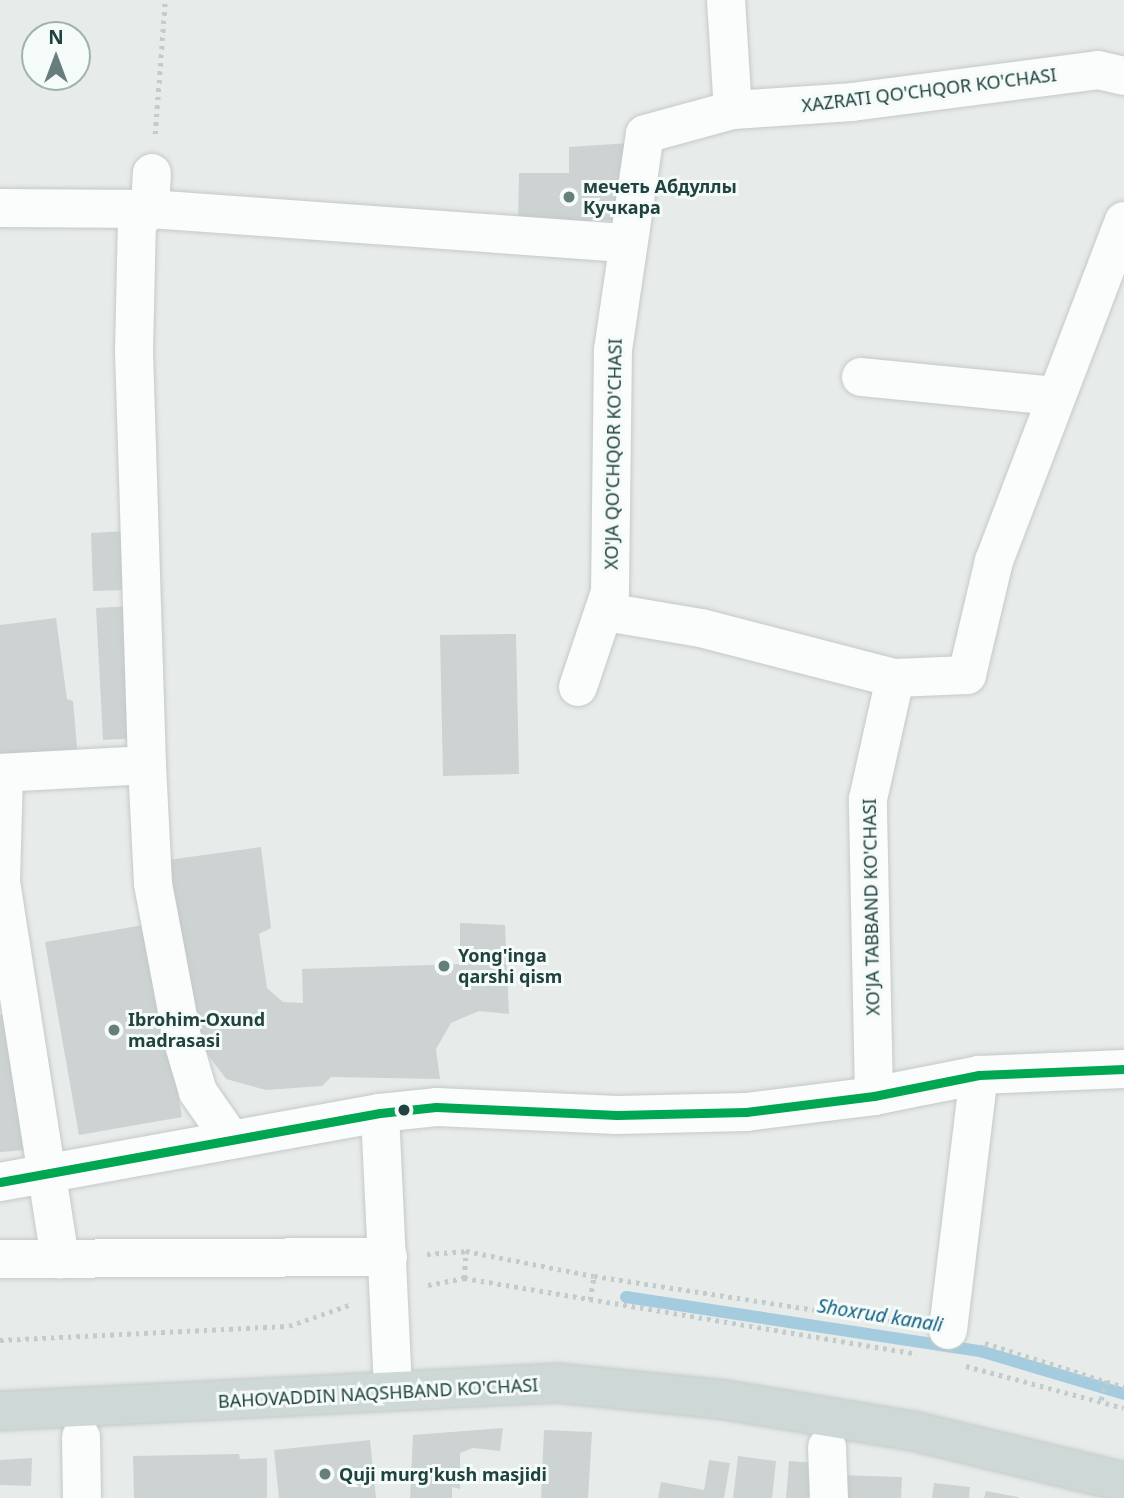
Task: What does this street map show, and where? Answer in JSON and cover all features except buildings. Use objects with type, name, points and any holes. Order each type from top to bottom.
[{"type":"main road","name":"BAHOVADDIN NAQSHBAND KO'CHASI","points":[[0,1411],[289,1398],[393,1389],[556,1383],[726,1400],[913,1431],[1124,1482]]},
{"type":"street","points":[[726,0],[733,110]]},
{"type":"street","name":"XAZRATI QO'CHQOR KO'CHASI","points":[[645,134],[733,110],[852,102],[1098,70],[1124,76]]},
{"type":"street","name":"XO'JA QO'CHQOR KO'CHASI","points":[[578,687],[606,612],[610,579],[612,350],[645,134]]},
{"type":"street","points":[[151,191],[137,223],[134,351],[153,884],[182,1038],[198,1092],[230,1138]]},
{"type":"street","points":[[0,208],[151,191],[627,243]]},
{"type":"street","points":[[606,612],[701,628],[895,678],[967,675],[994,561],[1124,221]]},
{"type":"street","points":[[861,377],[1056,396]]},
{"type":"street","name":"XO'JA TABBAND KO'CHASI","points":[[874,1096],[868,799],[895,678]]},
{"type":"street","points":[[60,1259],[44,1173],[1,882],[2,773],[147,765]]},
{"type":"street","points":[[0,1182],[230,1138],[380,1113],[436,1107],[617,1115],[746,1111],[874,1096],[978,1074],[1124,1069]]},
{"type":"street","points":[[945,1350],[978,1074]]},
{"type":"street","points":[[380,1113],[393,1389]]},
{"type":"street","points":[[0,1259],[60,1259],[389,1275]]},
{"type":"street","points":[[81,1437],[82,1498]]},
{"type":"street","points":[[827,1447],[829,1498]]},
{"type":"path","points":[[151,191],[165,0]]},
{"type":"path","points":[[464,1278],[466,1251]]},
{"type":"path","points":[[0,1340],[289,1326],[389,1275],[466,1251],[945,1350],[1105,1386],[1124,1387]]},
{"type":"path","points":[[389,1275],[464,1278],[590,1300],[945,1350],[1124,1408]]},
{"type":"path","points":[[590,1300],[594,1276]]},
{"type":"path","points":[[1101,1400],[1105,1386]]},
{"type":"waterway","name":"Shoxrud kanali","points":[[626,1297],[980,1351],[1124,1394]]},
{"type":"transit line","points":[[0,1182],[380,1113],[436,1107],[617,1115],[746,1112],[874,1096],[979,1075],[1124,1069]]},
{"type":"place","name":"мечеть Абдуллы Кучкара","points":[[569,197]]},
{"type":"place","name":"Yong'inga qarshi qism","points":[[444,966]]},
{"type":"place","name":"Ibrohim-Oxund madrasasi","points":[[114,1030]]},
{"type":"place","name":"Quji murg'kush masjidi","points":[[325,1474]]}]
